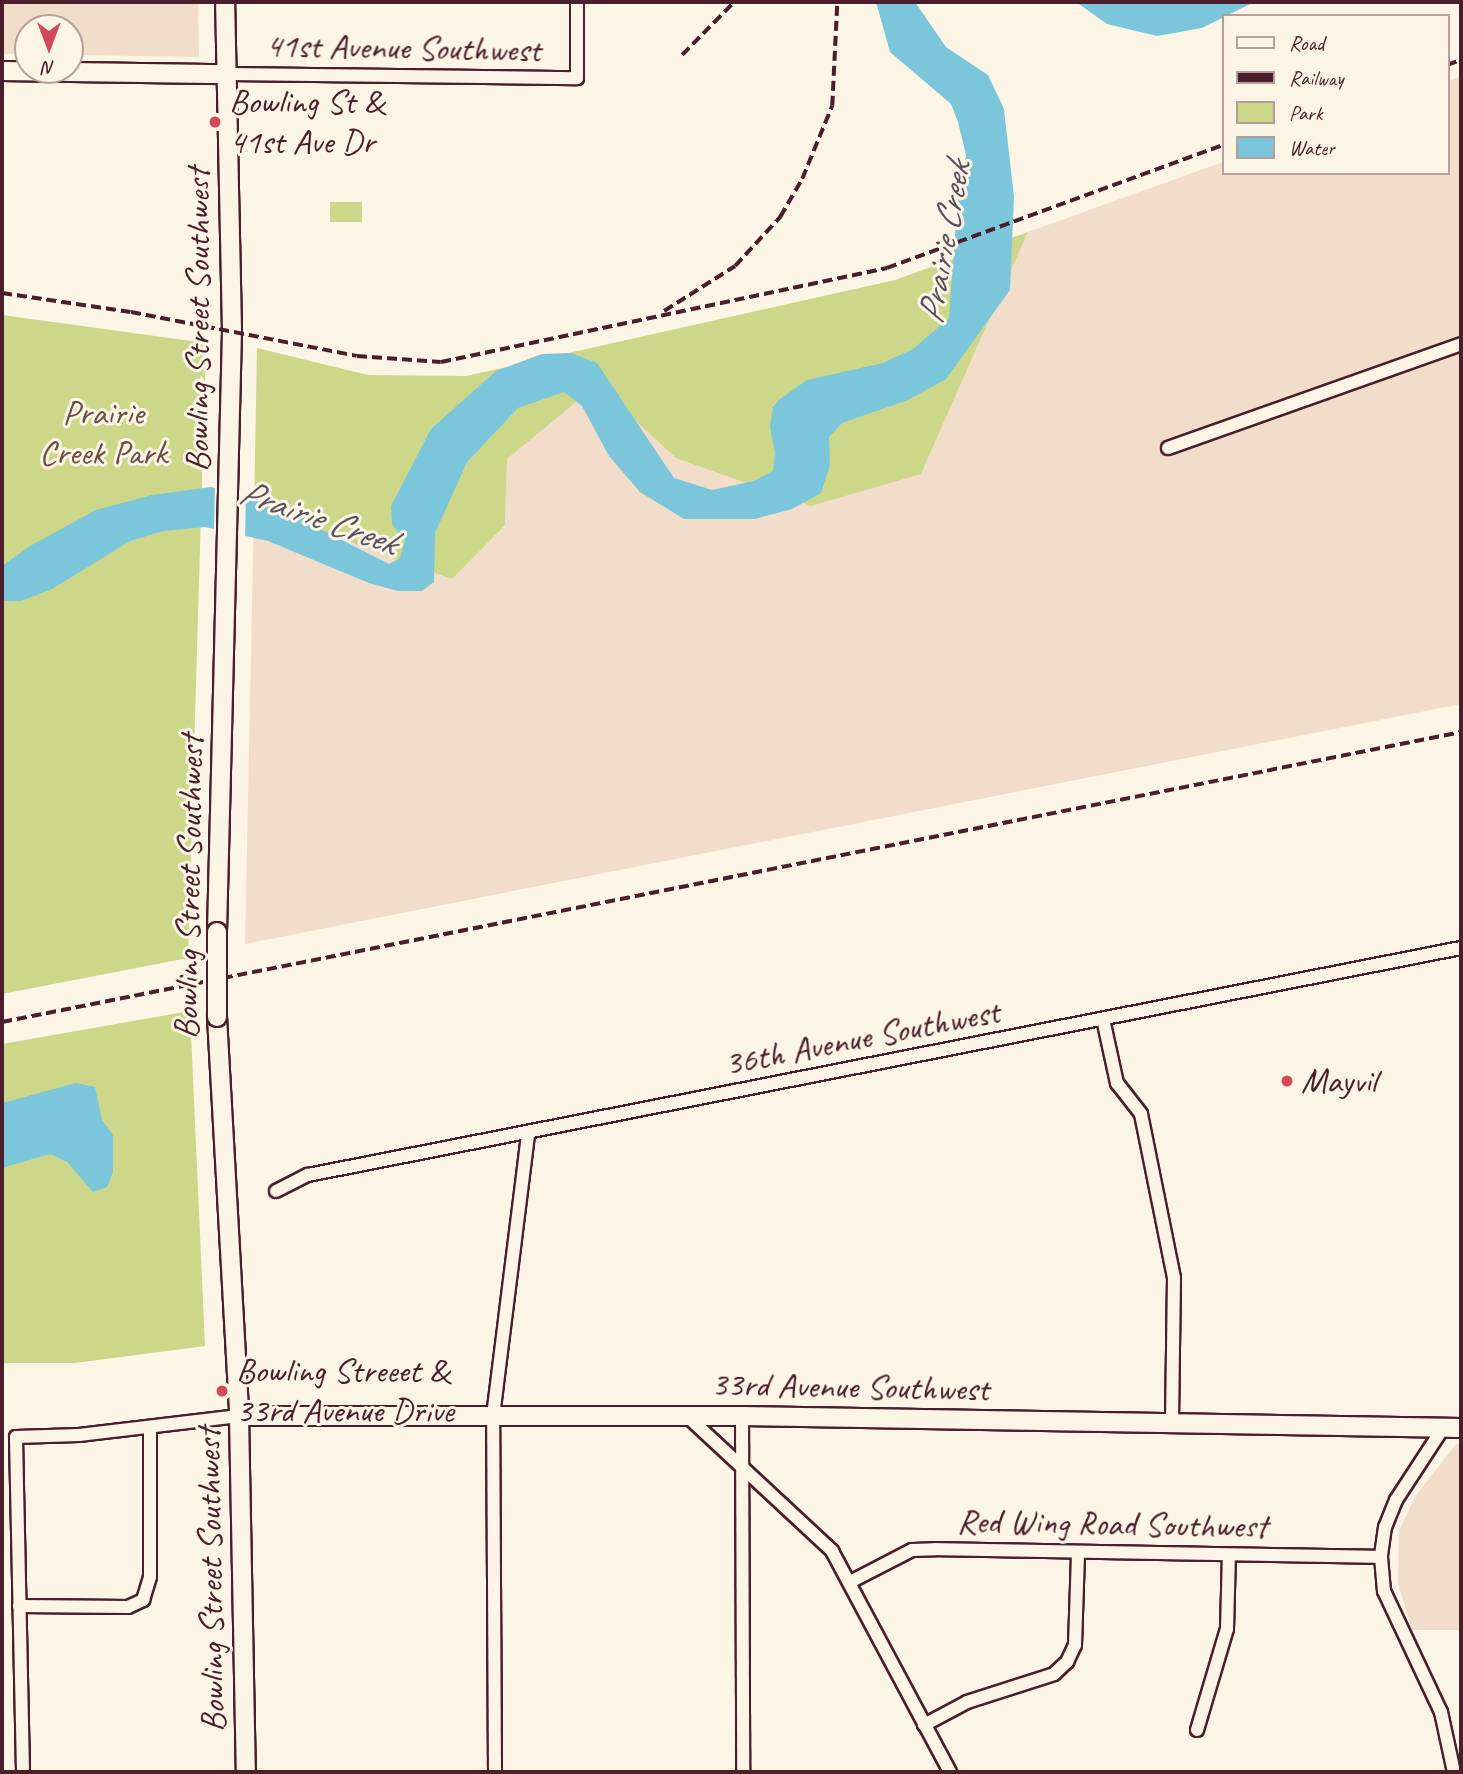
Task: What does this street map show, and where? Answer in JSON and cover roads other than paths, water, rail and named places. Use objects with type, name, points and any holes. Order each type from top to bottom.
[{"type":"main road","name":"Bowling Street Southwest","points":[[225,2],[228,74],[230,466],[217,1017],[239,1416],[246,1772]]},
{"type":"main road","points":[[2,71],[228,74]]},
{"type":"main road","name":"33rd Avenue Southwest","points":[[239,1416],[742,1416],[1461,1428]]},
{"type":"street","name":"41st Avenue Southwest","points":[[228,74],[576,78],[577,2]]},
{"type":"street","points":[[1168,448],[1461,344]]},
{"type":"street","name":"36th Avenue Southwest","points":[[276,1191],[308,1175],[528,1134],[1461,948]]},
{"type":"street","points":[[1103,1018],[1117,1083],[1141,1114],[1174,1278],[1172,1423]]},
{"type":"street","points":[[495,1772],[493,1416],[528,1134]]},
{"type":"street","points":[[23,1772],[16,1437],[150,1428],[239,1416]]},
{"type":"street","points":[[742,1416],[743,1772]]},
{"type":"street","points":[[688,1417],[832,1551],[950,1772]]},
{"type":"street","points":[[19,1606],[128,1606],[143,1600],[150,1577],[150,1428]]},
{"type":"street","points":[[1443,1428],[1396,1500],[1385,1527],[1381,1557],[1384,1591],[1441,1712],[1454,1772]]},
{"type":"street","name":"Red Wing Road Southwest","points":[[850,1582],[912,1550],[1381,1557]]},
{"type":"street","points":[[925,1725],[967,1702],[1054,1674],[1067,1662],[1075,1645],[1078,1553]]},
{"type":"street","points":[[1197,1730],[1227,1629],[1229,1555]]},
{"type":"water","points":[[876,2],[915,2],[946,47],[988,75],[1004,109],[1014,197],[1010,290],[946,379],[908,400],[842,423],[829,437],[830,465],[821,493],[792,509],[755,519],[684,519],[640,492],[609,456],[582,406],[564,392],[518,408],[467,462],[435,533],[434,582],[422,591],[398,591],[369,583],[268,541],[205,527],[163,531],[130,541],[52,589],[21,601],[2,601],[2,566],[30,546],[96,510],[152,495],[211,487],[299,512],[322,530],[389,564],[400,558],[405,541],[392,524],[391,506],[431,429],[496,371],[542,354],[571,353],[597,363],[674,478],[712,490],[754,481],[773,471],[775,453],[770,427],[773,407],[780,399],[807,380],[883,363],[913,349],[949,318],[957,207],[966,155],[951,104],[890,52]]},
{"type":"water","points":[[1076,2],[1254,2],[1230,14],[1222,14],[1222,18],[1202,28],[1157,36],[1107,24]]},
{"type":"water","points":[[76,1083],[95,1087],[102,1120],[113,1135],[113,1172],[107,1187],[93,1192],[67,1162],[50,1154],[2,1168],[2,1103]]},
{"type":"railway","points":[[682,55],[734,2]]},
{"type":"railway","points":[[664,311],[735,266],[780,217],[802,179],[832,106],[837,2]]},
{"type":"railway","points":[[1449,64],[1461,60]]},
{"type":"railway","points":[[2,293],[131,312],[357,356],[441,362],[887,268],[1222,145]]},
{"type":"railway","points":[[2,1022],[1461,732]]},
{"type":"place","name":"Bowling St & 41st Ave Dr","points":[[215,122]]},
{"type":"place","name":"Mayvil","points":[[1287,1081]]},
{"type":"place","name":"Bowling Streeet & 33rd Avenue Drive","points":[[222,1391]]},
{"type":"water label","name":"Prairie Creek","points":[[944,243]]},
{"type":"water label","name":"Prairie Creek","points":[[318,517]]},
{"type":"park label","name":"Prairie Creek Park","points":[[103,433]]}]
